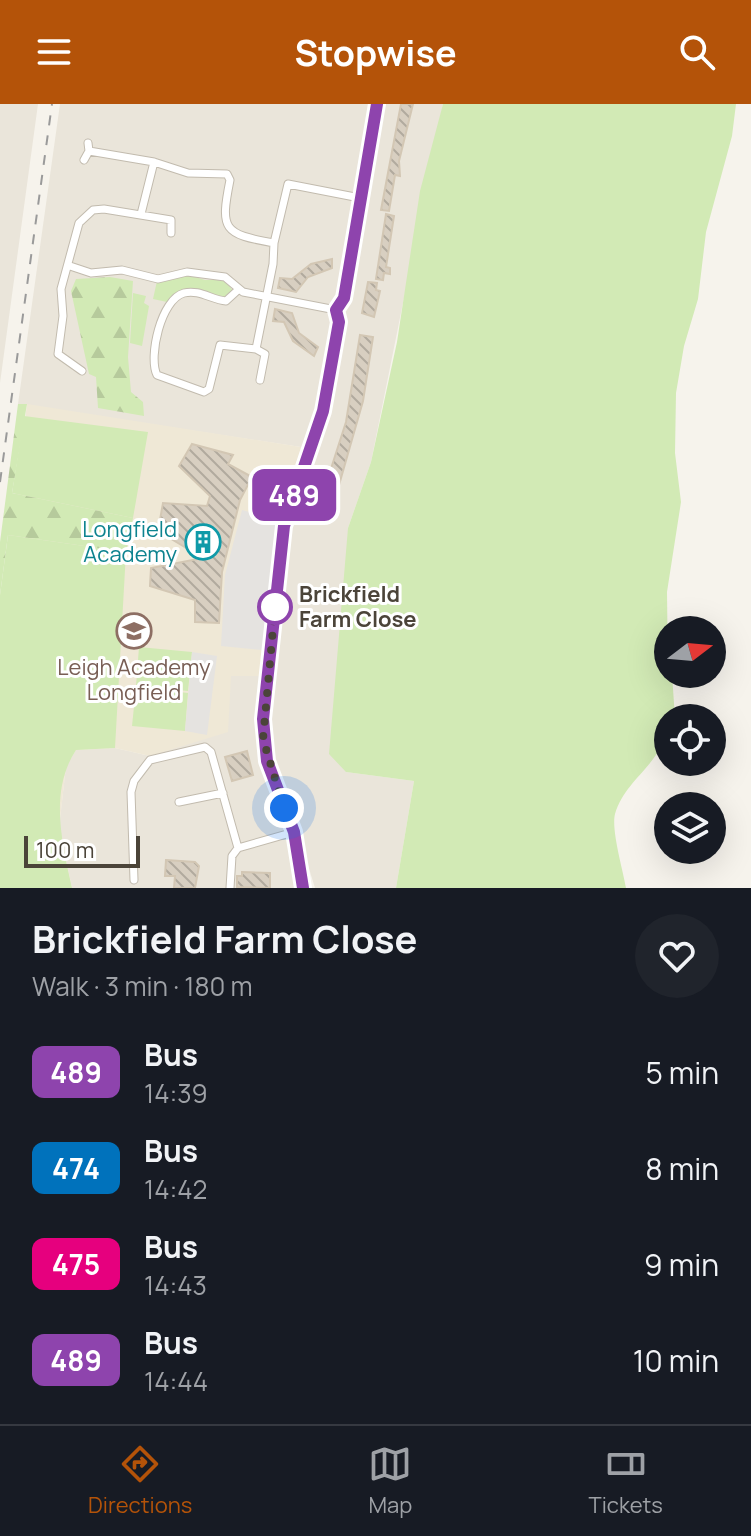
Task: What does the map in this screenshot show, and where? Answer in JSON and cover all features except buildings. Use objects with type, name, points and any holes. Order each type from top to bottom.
[{"type":"main road","points":[[303,888],[294,832],[267,761],[263,719],[284,526],[323,411],[339,322],[336,310],[344,298],[377,104]]},
{"type":"street","points":[[84,160],[89,147],[188,173],[227,174],[230,180],[222,217],[226,226],[233,234],[274,243]]},
{"type":"street","points":[[141,214],[154,162]]},
{"type":"street","points":[[256,349],[274,243],[288,184],[360,198]]},
{"type":"street","points":[[82,371],[58,354],[63,316],[61,289],[70,266],[79,223],[85,216],[104,209],[171,220],[171,233]]},
{"type":"street","points":[[70,266],[91,273],[122,270],[158,279],[187,272],[226,278],[238,290],[336,310]]},
{"type":"street","points":[[238,290],[225,301],[194,292],[172,299],[163,315],[152,366],[157,375],[204,392],[209,389],[220,345],[256,349],[265,354],[260,380]]},
{"type":"street","points":[[134,880],[131,792],[134,781],[150,760],[205,747],[211,752],[238,848]]},
{"type":"street","points":[[179,802],[223,793]]},
{"type":"street","points":[[230,888],[232,856],[238,848],[294,832]]},
{"type":"shaded area","points":[[0,104],[38,104],[0,383]]},
{"type":"shaded area","points":[[60,104],[443,104],[371,462],[348,528],[346,772],[414,781],[396,888],[315,888],[267,733],[285,542],[277,536],[301,447],[18,404]]},
{"type":"shaded area","name":"Leigh Academy Longfield","points":[[27,404],[301,447],[277,536],[263,676],[231,676],[228,732],[150,756],[115,748],[76,750],[66,766],[59,828],[72,888],[0,888],[0,607]]},
{"type":"shaded area","points":[[242,510],[276,519],[262,650],[221,646],[225,575]]},
{"type":"shaded area","points":[[192,652],[217,656],[207,735],[185,731]]},
{"type":"shaded area","points":[[231,676],[263,676],[256,734],[286,824],[297,888],[72,888],[59,828],[66,766],[76,750],[115,748],[150,756]]},
{"type":"green space","points":[[443,104],[736,104],[732,136],[706,232],[698,299],[684,346],[676,393],[675,453],[681,502],[667,592],[667,616],[654,616],[654,688],[673,688],[674,704],[654,704],[654,758],[628,789],[615,814],[616,840],[626,888],[396,888],[414,781],[346,772],[329,754],[348,528],[371,462],[397,342],[420,191]]},
{"type":"green space","points":[[189,275],[205,280],[225,280],[233,291],[225,299],[179,292],[167,302],[153,299],[157,281]]},
{"type":"green space","points":[[110,277],[133,281],[128,357],[131,392],[143,402],[144,416],[98,408],[96,377],[89,374],[71,291],[76,279]]},
{"type":"green space","points":[[133,293],[146,296],[144,303],[149,306],[142,346],[130,343]]},
{"type":"green space","points":[[18,404],[27,404],[12,493],[133,518],[126,552],[8,535],[0,595],[0,542]]},
{"type":"green space","points":[[24,416],[148,432],[133,518],[12,493]]},
{"type":"green space","points":[[8,535],[126,552],[115,748],[76,750],[68,766],[60,800],[62,835],[72,888],[0,888],[0,595]]},
{"type":"green space","points":[[139,647],[192,652],[188,691],[136,686]]},
{"type":"green space","points":[[136,687],[188,693],[185,731],[132,726]]},
{"type":"railway","points":[[0,482],[52,104]]},
{"type":"bus line","name":"489","points":[[303,888],[294,832],[267,761],[263,719],[284,526],[323,411],[339,322],[336,310],[344,298],[377,104]]},
{"type":"place","name":"Longfield Academy","points":[[203,542]]},
{"type":"place","name":"Brickfield Farm Close","points":[[275,607]]},
{"type":"place","name":"Leigh Academy Longfield","points":[[134,631]]},
{"type":"route","points":[[275,607],[263,739],[274,784],[284,808]]}]
